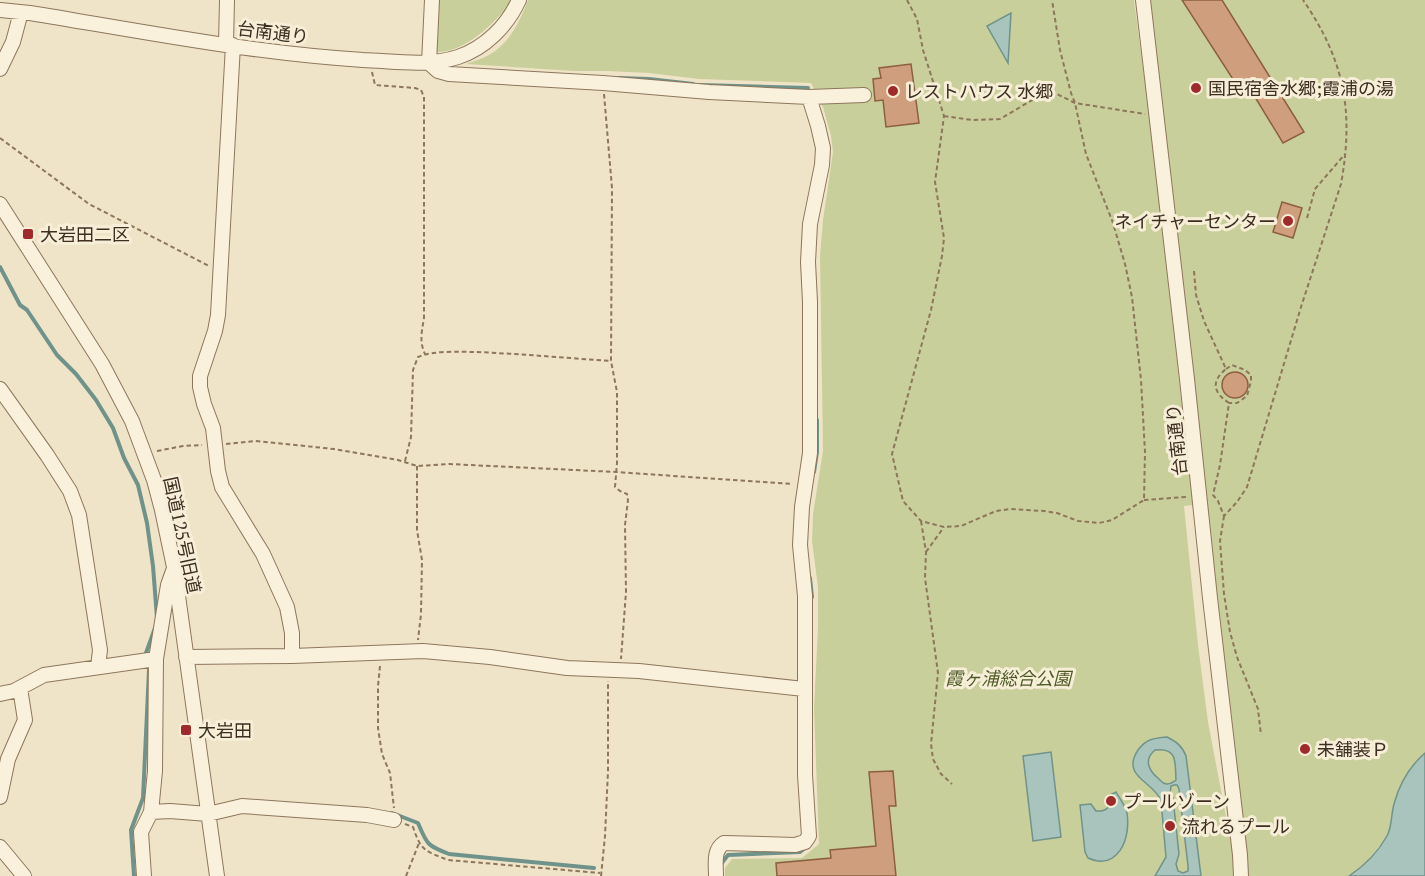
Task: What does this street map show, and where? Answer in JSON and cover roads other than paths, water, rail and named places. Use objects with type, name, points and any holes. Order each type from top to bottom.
[{"type":"street","points":[[227,0],[229,45],[218,315],[200,376],[200,387],[213,428],[222,487],[263,554],[287,607],[292,633],[292,656]]},
{"type":"street","points":[[432,0],[429,63],[438,71],[449,74],[710,92],[809,97],[864,95]]},
{"type":"street","name":"台南通り","points":[[0,10],[17,8],[270,52],[429,63],[457,57],[484,44],[507,21],[519,0]]},
{"type":"street","name":"台南通り","points":[[1143,0],[1189,390],[1241,876]]},
{"type":"street","points":[[0,69],[13,42],[17,8]]},
{"type":"street","points":[[716,876],[716,852],[724,843],[795,845],[805,842],[809,836],[805,775],[805,596],[800,545],[802,507],[810,453],[808,262],[810,224],[822,165],[823,148],[809,97]]},
{"type":"street","name":"国道125号旧道","points":[[0,204],[102,364],[132,421],[154,480],[174,567],[217,876]]},
{"type":"street","points":[[0,389],[70,491],[79,515],[100,650],[98,667]]},
{"type":"street","points":[[144,876],[141,832],[152,812],[155,771],[156,659],[168,585],[174,567]]},
{"type":"street","points":[[186,657],[416,652],[490,657],[567,668],[639,671],[804,689]]},
{"type":"street","points":[[0,694],[21,688],[44,675],[156,659]]},
{"type":"street","points":[[0,796],[9,759],[25,720],[21,688]]},
{"type":"street","points":[[152,812],[208,814],[242,806],[367,815],[394,820]]},
{"type":"street","points":[[0,847],[24,876]]},
{"type":"water","points":[[1011,13],[1008,63],[987,26]]},
{"type":"water","name":"流れるプール","points":[[1167,737],[1183,750],[1186,756],[1201,876],[1155,876],[1166,857],[1161,801],[1158,794],[1140,778],[1133,767],[1138,750],[1144,743]],"holes":[[[1155,750],[1168,751],[1174,758],[1176,780],[1172,783],[1163,783],[1150,769],[1148,761]],[[1177,785],[1179,789],[1188,866],[1188,871],[1183,873],[1178,871],[1176,864],[1179,854],[1173,798],[1170,794],[1171,786]]]},
{"type":"water","points":[[1051,752],[1061,837],[1033,841],[1023,756]]},
{"type":"water","points":[[1425,753],[1425,876],[1349,876],[1370,858],[1383,842],[1389,832],[1394,804],[1402,783]]},
{"type":"water","points":[[1116,792],[1127,813],[1127,833],[1124,842],[1115,856],[1107,860],[1098,861],[1088,858],[1085,852],[1080,805],[1091,804],[1096,811],[1106,809],[1110,795]]},
{"type":"waterway","points":[[619,78],[693,84]]},
{"type":"waterway","points":[[700,85],[808,88]]},
{"type":"waterway","points":[[0,267],[20,305],[27,310],[57,355],[76,374],[96,400],[113,428],[124,458],[138,485],[147,523],[157,618]]},
{"type":"waterway","points":[[814,472],[817,452],[817,420]]},
{"type":"waterway","points":[[810,578],[812,597]]},
{"type":"waterway","points":[[146,653],[155,628]]},
{"type":"waterway","points":[[134,876],[131,830],[143,798],[149,670]]},
{"type":"waterway","points":[[392,813],[418,823],[429,844],[449,854],[594,868]]},
{"type":"waterway","points":[[721,864],[728,855],[800,852],[806,847]]},
{"type":"place","name":"国民宿舎水郷;霞浦の湯","points":[[1196,88]]},
{"type":"place","name":"レストハウス 水郷","points":[[893,91]]},
{"type":"place","name":"ネイチャーセンター","points":[[1288,221]]},
{"type":"place","name":"大岩田二区","points":[[28,234]]},
{"type":"place","name":"大岩田","points":[[186,730]]},
{"type":"place","name":"未舗装Ｐ","points":[[1305,749]]},
{"type":"place","name":"プールゾーン","points":[[1111,801]]},
{"type":"place","name":"流れるプール","points":[[1170,826]]},
{"type":"park label","name":"霞ヶ浦総合公園","points":[[1008,678]]}]
